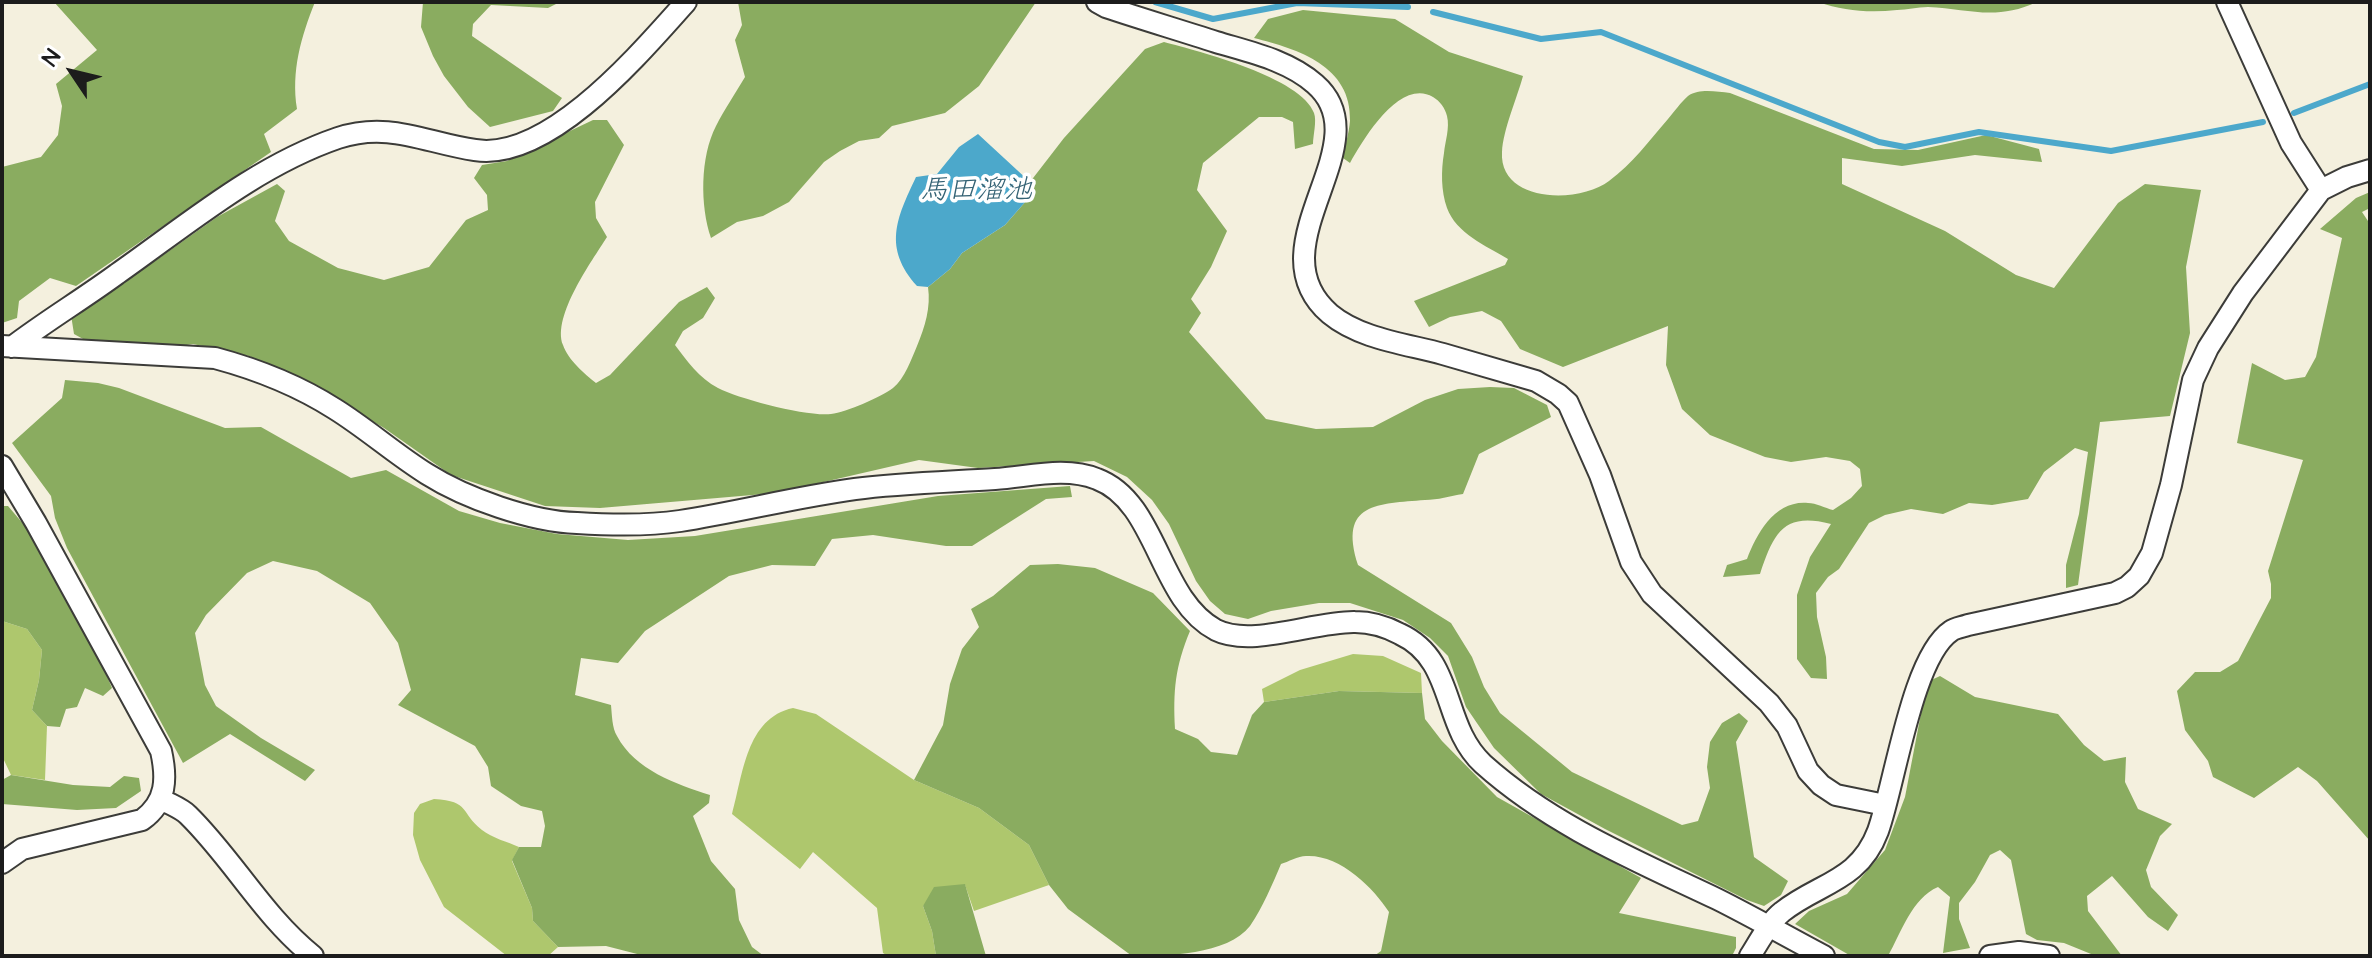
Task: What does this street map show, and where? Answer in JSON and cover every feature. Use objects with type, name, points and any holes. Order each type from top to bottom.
[{"type":"street","points":[[7,346],[181,227],[285,160],[311,147],[344,136],[389,132],[409,133],[479,151],[498,150],[540,135],[566,120],[611,81],[686,2]]},
{"type":"street","points":[[1097,2],[1272,59],[1317,85],[1334,108],[1337,132],[1330,164],[1308,223],[1305,251],[1305,270],[1319,301],[1331,314],[1371,335],[1536,381],[1558,394],[1568,403],[1579,425],[1631,562],[1652,594],[1769,703],[1787,726],[1808,771],[1821,785],[1836,795],[1885,805]]},
{"type":"street","points":[[2227,2],[2291,143],[2321,190]]},
{"type":"street","points":[[1750,956],[1782,912],[1842,878],[1861,860],[1877,833],[1921,676],[1934,650],[1950,631],[2115,593],[2139,576],[2152,553],[2171,485],[2193,380],[2208,348],[2243,293],[2321,190],[2370,170]]},
{"type":"street","points":[[7,346],[215,358],[241,365],[333,408],[429,476],[536,519],[575,523],[674,522],[856,489],[1064,472],[1099,479],[1116,490],[1136,513],[1184,600],[1200,618],[1218,631],[1255,635],[1354,622],[1373,624],[1398,633],[1421,646],[1433,662],[1460,735],[1478,760],[1523,797],[1587,837],[1824,956]]},
{"type":"street","points":[[2,466],[161,751],[166,785],[161,799],[142,820],[22,849],[2,863]]},
{"type":"street","points":[[161,799],[186,812],[259,902],[294,941],[313,956]]},
{"type":"street","points":[[1990,956],[2019,952],[2049,956]]},
{"type":"green space","points":[[54,2],[315,2],[298,54],[295,81],[297,109],[264,134],[271,152],[76,286],[50,278],[19,301],[17,318],[2,323],[2,167],[41,157],[58,135],[62,106],[56,84],[97,50]]},
{"type":"green space","points":[[423,2],[560,2],[548,8],[491,5],[473,24],[472,36],[562,98],[553,111],[490,127],[468,107],[433,56],[421,27]]},
{"type":"green space","points":[[738,2],[1036,2],[979,86],[945,113],[892,126],[879,138],[859,141],[840,151],[824,162],[789,202],[763,216],[737,222],[711,238],[703,182],[707,152],[716,126],[745,77],[735,40],[742,25]]},
{"type":"green space","points":[[1818,2],[2037,2],[2008,11],[1982,12],[1928,7],[1867,11]]},
{"type":"green space","points":[[1303,10],[1395,19],[1449,52],[1523,76],[1502,152],[1505,169],[1513,181],[1527,190],[1543,194],[1579,193],[1609,181],[1633,160],[1688,96],[1709,91],[1730,93],[1874,149],[1918,150],[1986,135],[2039,149],[2042,162],[1975,155],[1902,166],[1842,158],[1842,184],[1945,231],[2016,275],[2054,288],[2118,203],[2145,184],[2201,190],[2186,267],[2190,333],[2170,416],[2100,422],[2078,585],[2066,588],[2066,565],[2079,514],[2088,452],[2075,448],[2044,472],[2028,499],[1992,505],[1969,503],[1943,514],[1911,509],[1885,515],[1869,523],[1839,569],[1828,577],[1816,593],[1827,679],[1811,678],[1797,659],[1797,595],[1810,557],[1831,524],[1815,521],[1792,523],[1776,537],[1760,574],[1723,577],[1727,565],[1747,559],[1762,529],[1786,507],[1811,503],[1833,510],[1851,498],[1862,486],[1860,469],[1850,461],[1826,457],[1791,462],[1765,457],[1710,435],[1682,409],[1666,365],[1668,326],[1563,367],[1520,349],[1501,321],[1482,311],[1450,317],[1429,327],[1414,301],[1505,265],[1508,259],[1464,232],[1451,217],[1442,174],[1448,121],[1444,108],[1433,97],[1421,93],[1396,103],[1364,139],[1350,163],[1343,158],[1350,121],[1342,86],[1319,63],[1288,48],[1254,38],[1268,19]]},
{"type":"green space","points":[[1164,42],[1224,59],[1270,78],[1306,100],[1315,116],[1313,144],[1295,149],[1293,122],[1282,117],[1259,117],[1203,163],[1197,190],[1227,231],[1211,267],[1191,299],[1201,313],[1189,332],[1266,419],[1316,429],[1373,427],[1425,400],[1458,389],[1490,387],[1514,388],[1547,405],[1551,417],[1479,454],[1463,494],[1392,503],[1366,510],[1353,529],[1358,565],[1451,623],[1500,713],[1572,772],[1682,825],[1698,821],[1710,788],[1707,767],[1710,742],[1722,723],[1739,713],[1748,721],[1736,742],[1754,857],[1788,881],[1781,895],[1764,906],[1747,900],[1541,794],[1494,748],[1466,707],[1448,656],[1430,638],[1403,620],[1350,603],[1319,603],[1271,611],[1248,619],[1225,614],[1210,601],[1196,581],[1169,524],[1152,500],[1127,477],[1094,461],[978,468],[919,460],[776,493],[600,508],[545,506],[451,475],[384,428],[309,384],[249,356],[193,344],[143,352],[103,350],[74,334],[71,315],[217,217],[277,184],[285,191],[275,221],[289,241],[338,268],[384,280],[429,267],[466,220],[488,210],[487,195],[474,178],[482,165],[507,161],[593,120],[607,120],[624,145],[595,202],[596,218],[607,237],[568,304],[561,333],[565,351],[596,383],[610,375],[679,302],[707,287],[715,298],[703,318],[683,331],[675,345],[699,374],[718,388],[757,402],[807,413],[838,413],[871,400],[897,384],[923,332],[928,309],[928,287],[950,269],[962,253],[1005,225],[1026,201],[1030,182],[1064,138],[1145,49]]},
{"type":"green space","points":[[2370,192],[2370,208],[2362,212],[2370,224],[2370,841],[2317,781],[2298,767],[2254,798],[2213,777],[2208,761],[2185,730],[2177,691],[2195,672],[2220,672],[2238,661],[2271,598],[2268,571],[2303,460],[2237,443],[2252,363],[2285,380],[2305,377],[2316,357],[2342,238],[2320,229],[2356,198]]},
{"type":"green space","points":[[65,380],[119,388],[225,428],[261,427],[351,478],[386,470],[459,511],[557,534],[628,540],[695,536],[938,496],[1070,486],[1072,497],[1046,499],[972,546],[946,546],[873,535],[832,539],[815,566],[772,565],[729,576],[645,631],[618,663],[581,658],[575,695],[611,705],[617,736],[634,758],[670,780],[710,795],[709,803],[693,816],[711,861],[735,889],[739,920],[752,947],[764,956],[645,956],[606,946],[558,947],[533,921],[532,908],[512,860],[519,847],[541,847],[545,826],[542,811],[521,806],[491,786],[488,767],[475,746],[398,705],[411,690],[398,643],[370,603],[317,571],[273,561],[247,573],[206,615],[195,633],[205,685],[216,706],[261,738],[315,770],[305,781],[230,734],[183,763],[67,548],[55,518],[51,496],[12,443],[62,398]]},
{"type":"green space","points":[[2,506],[8,506],[25,526],[86,627],[112,688],[103,696],[85,688],[77,707],[66,709],[60,727],[47,726],[32,710],[42,650],[27,629],[2,621]]},
{"type":"green space","points":[[1030,565],[1095,568],[1153,593],[1190,631],[1176,679],[1175,729],[1198,739],[1211,752],[1237,755],[1252,715],[1264,702],[1339,691],[1422,693],[1425,719],[1442,741],[1497,797],[1641,878],[1619,913],[1736,937],[1732,956],[1374,956],[1381,951],[1389,912],[1374,892],[1343,866],[1331,860],[1306,856],[1281,864],[1259,911],[1240,936],[1195,952],[1132,956],[1068,909],[1049,885],[1029,845],[979,808],[914,780],[943,725],[950,684],[962,649],[979,627],[971,609],[993,596]]},
{"type":"green space","points":[[2,621],[27,629],[42,650],[32,710],[47,726],[45,780],[11,775],[2,756]]},
{"type":"green space","points":[[1353,654],[1383,656],[1421,673],[1422,693],[1339,691],[1264,702],[1262,689],[1300,670]]},
{"type":"green space","points":[[1940,676],[1975,697],[2058,714],[2084,745],[2104,761],[2126,757],[2125,782],[2138,809],[2172,824],[2160,836],[2146,870],[2151,887],[2178,915],[2168,931],[2148,917],[2112,876],[2087,896],[2088,911],[2122,956],[2096,956],[2064,943],[2037,940],[2026,934],[2011,860],[2000,850],[1990,855],[1959,903],[1959,919],[1970,948],[1943,953],[1950,897],[1938,887],[1914,908],[1888,956],[1851,956],[1795,924],[1809,911],[1847,894],[1885,850],[1905,797],[1927,682]]},
{"type":"green space","points":[[793,708],[816,714],[914,780],[979,808],[1029,845],[1049,885],[974,911],[965,885],[923,906],[932,931],[936,956],[888,956],[883,953],[877,908],[813,852],[800,869],[732,814],[744,766],[756,736],[765,723]]},
{"type":"green space","points":[[11,775],[73,785],[110,787],[124,776],[139,778],[141,791],[116,808],[77,810],[2,804],[2,780]]},
{"type":"green space","points":[[434,799],[460,805],[482,830],[519,847],[512,861],[532,908],[533,921],[558,947],[548,956],[507,956],[444,907],[420,860],[413,835],[414,813],[420,804]]},
{"type":"green space","points":[[965,884],[986,956],[936,956],[932,931],[923,906],[934,887]]},
{"type":"water","name":"馬田溜池","points":[[978,134],[1030,182],[1026,201],[1005,225],[962,253],[950,269],[928,287],[917,286],[906,272],[896,246],[903,206],[916,177],[937,174],[959,147]]},
{"type":"waterway","points":[[1155,2],[1213,19],[1297,3],[1408,7]]},
{"type":"waterway","points":[[1433,12],[1541,39],[1601,32],[1879,142],[1905,147],[1979,132],[2111,151],[2263,122]]},
{"type":"waterway","points":[[2294,113],[2370,84]]}]
